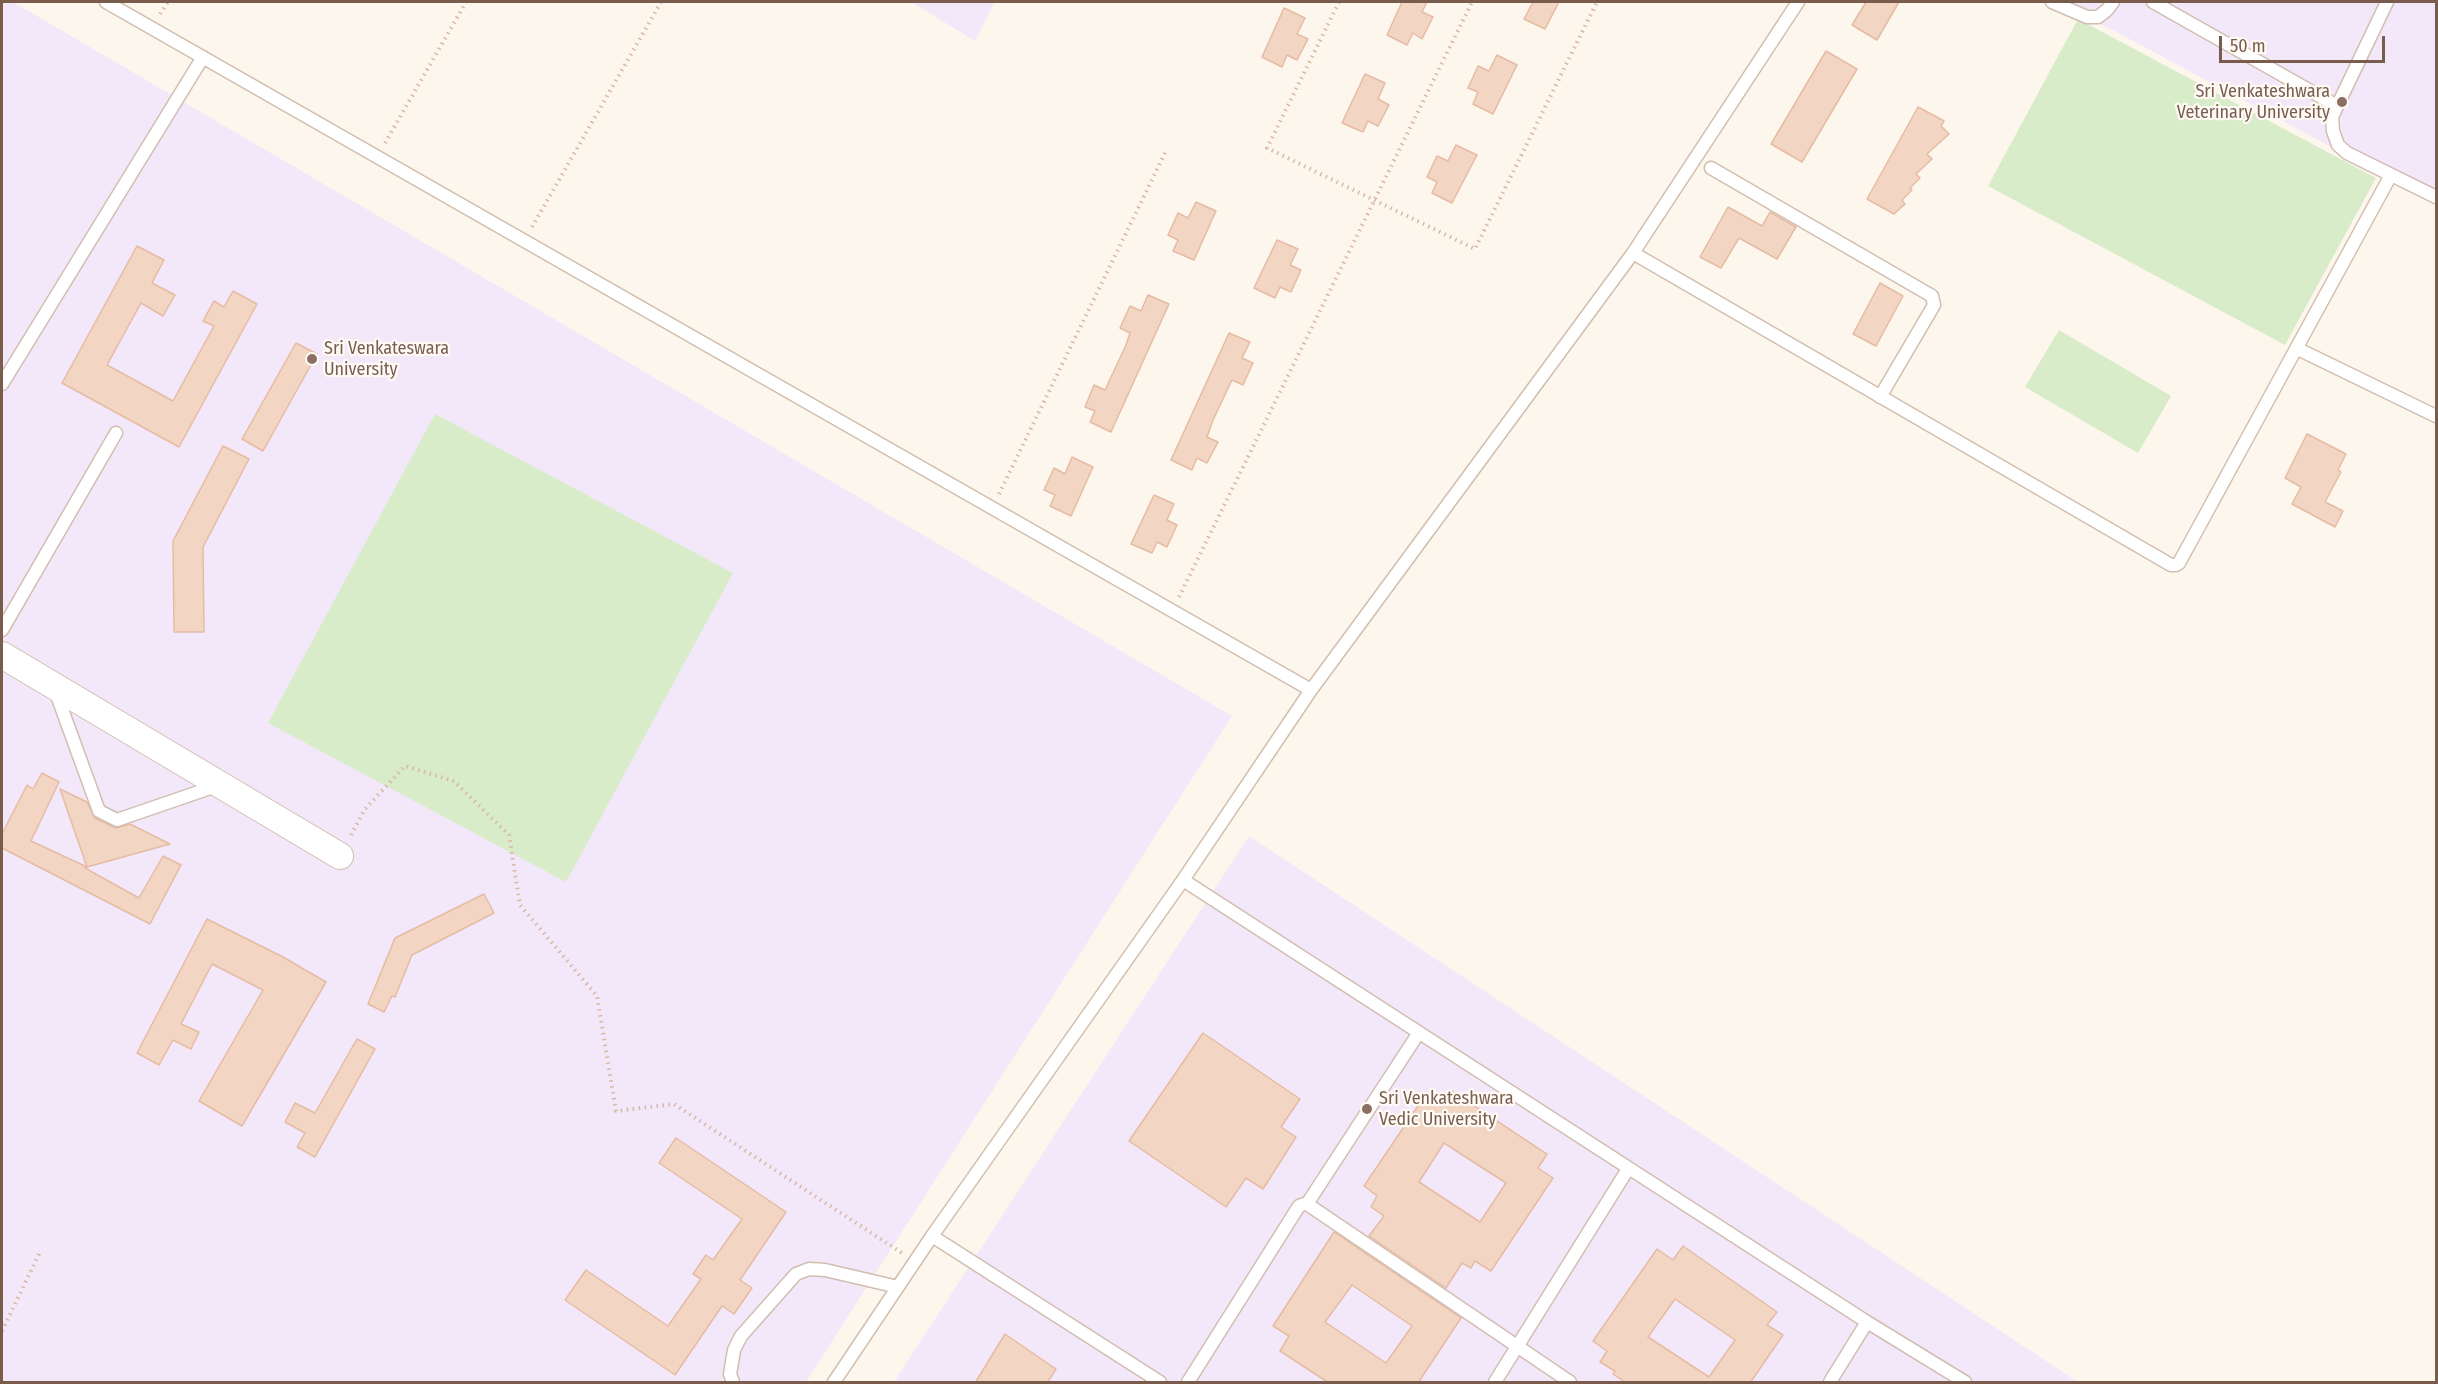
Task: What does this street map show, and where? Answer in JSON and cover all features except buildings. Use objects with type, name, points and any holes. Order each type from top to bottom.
[{"type":"street","points":[[2,655],[340,856]]},
{"type":"lane","points":[[106,2],[1311,690]]},
{"type":"lane","points":[[834,1383],[932,1236],[1183,880],[1311,690],[1633,253],[1798,2]]},
{"type":"lane","points":[[2052,2],[2087,17],[2098,17],[2113,2]]},
{"type":"lane","points":[[2152,2],[2337,106]]},
{"type":"lane","points":[[2387,2],[2332,117],[2338,146],[2347,153],[2436,197]]},
{"type":"lane","points":[[2,384],[203,57]]},
{"type":"lane","points":[[1712,168],[1932,296],[1934,305],[1880,397]]},
{"type":"lane","points":[[1633,253],[2171,565],[2176,565],[2298,349],[2391,175]]},
{"type":"lane","points":[[2298,349],[2436,416]]},
{"type":"lane","points":[[2,630],[116,433]]},
{"type":"lane","points":[[54,686],[99,811],[117,820],[220,784]]},
{"type":"lane","points":[[1183,880],[1418,1034],[1965,1383]]},
{"type":"lane","points":[[1188,1383],[1299,1206],[1307,1204],[1418,1034]]},
{"type":"lane","points":[[1495,1383],[1628,1169]]},
{"type":"lane","points":[[1307,1204],[1570,1383]]},
{"type":"lane","points":[[932,1236],[1160,1383]]},
{"type":"lane","points":[[733,1383],[730,1374],[734,1350],[741,1336],[795,1274],[809,1269],[825,1270],[898,1287]]},
{"type":"lane","points":[[1830,1383],[1867,1322]]},
{"type":"path","points":[[377,156],[466,2]]},
{"type":"path","points":[[524,240],[662,2]]},
{"type":"path","points":[[1339,2],[1267,147],[1475,249],[1597,2]]},
{"type":"path","points":[[1172,611],[1472,2]]},
{"type":"path","points":[[992,508],[1166,151]]},
{"type":"path","points":[[340,856],[365,809],[405,766],[454,782],[509,835],[520,905],[597,996],[616,1112],[674,1104],[915,1261]]},
{"type":"path","points":[[2,1331],[40,1252]]},
{"type":"shaded area","name":"Sri Venkateswara University","points":[[2,2],[13,2],[1232,716],[806,1382],[2,1382]]},
{"type":"shaded area","points":[[911,2],[995,2],[975,41]]},
{"type":"shaded area","name":"Sri Venkateshwara Veterinary University","points":[[2060,2],[2436,2],[2436,203]]},
{"type":"shaded area","name":"Sri Venkateshwara Vedic University","points":[[1249,836],[2078,1382],[894,1382]]},
{"type":"green space","points":[[2078,19],[2376,178],[2285,345],[1988,186]]},
{"type":"green space","points":[[2059,330],[2171,396],[2138,453],[2025,387]]},
{"type":"green space","points":[[435,414],[733,573],[566,882],[268,723]]},
{"type":"place","name":"Sri Venkateshwara Veterinary University","points":[[2342,102]]},
{"type":"place","name":"Sri Venkateswara University","points":[[312,359]]},
{"type":"place","name":"Sri Venkateshwara Vedic University","points":[[1367,1109]]}]
